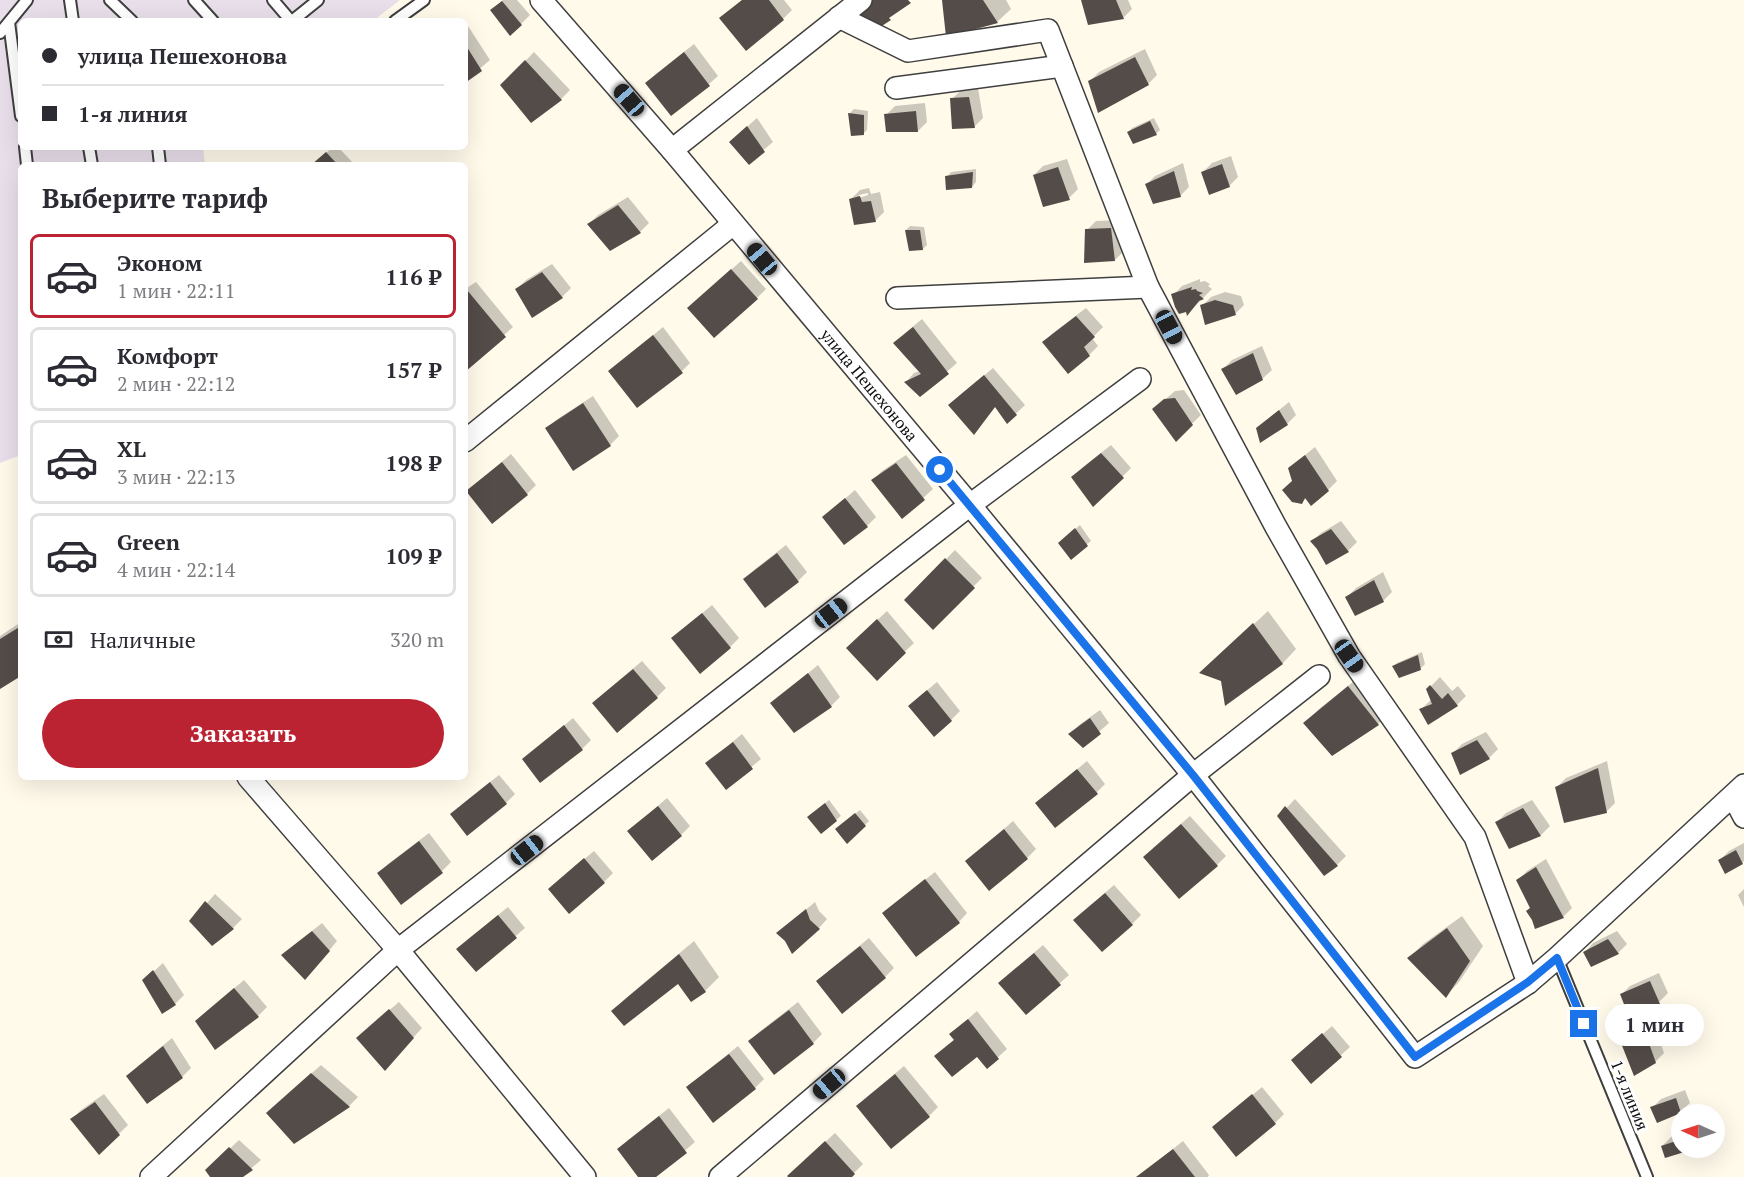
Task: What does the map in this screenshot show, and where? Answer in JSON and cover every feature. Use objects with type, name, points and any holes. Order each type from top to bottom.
[{"type":"street","name":"улица Пешехонова","points":[[541,0],[672,150],[1193,775],[1415,1057],[1528,982]]},
{"type":"street","points":[[672,150],[861,0]]},
{"type":"street","points":[[839,17],[908,51],[1048,30],[1148,287],[1276,527],[1349,656],[1475,837],[1528,982],[1557,958],[1738,790]]},
{"type":"street","points":[[896,88],[1062,66]]},
{"type":"street","points":[[468,439],[733,224]]},
{"type":"street","points":[[897,297],[1148,287]]},
{"type":"street","points":[[151,1177],[398,950],[970,506],[1140,379]]},
{"type":"street","points":[[720,1177],[1193,775],[1318,676]]},
{"type":"street","points":[[251,780],[398,950],[585,1177]]},
{"type":"street","points":[[1738,790],[1744,817]]},
{"type":"lane","points":[[0,33],[27,0]]},
{"type":"lane","points":[[70,0],[73,18]]},
{"type":"lane","points":[[110,0],[129,18]]},
{"type":"lane","points":[[194,0],[210,18]]},
{"type":"lane","points":[[273,0],[289,18]]},
{"type":"lane","points":[[296,18],[318,0]]},
{"type":"lane","points":[[399,18],[424,0]]},
{"type":"lane","points":[[9,22],[18,92]]},
{"type":"lane","name":"1-я линия","points":[[1557,958],[1647,1177]]},
{"type":"shaded area","points":[[0,0],[400,0],[377,18],[18,18],[18,150],[203,150],[205,162],[18,162],[18,456],[0,463]]},
{"type":"building","points":[[742,0],[769,0],[784,20],[746,51],[719,18]]},
{"type":"building","points":[[870,0],[908,0],[911,3],[871,33],[853,11]]},
{"type":"building","points":[[942,0],[983,0],[998,23],[946,37]]},
{"type":"building","points":[[1081,0],[1116,0],[1124,19],[1088,25]]},
{"type":"building","points":[[502,1],[522,25],[510,36],[490,10]]},
{"type":"building","points":[[468,49],[482,71],[468,81]]},
{"type":"building","points":[[684,52],[710,86],[671,116],[645,83]]},
{"type":"building","points":[[1135,57],[1149,85],[1098,113],[1088,81]]},
{"type":"building","points":[[525,60],[562,100],[531,123],[500,85]]},
{"type":"building","points":[[969,97],[975,128],[952,129],[950,98]]},
{"type":"building","points":[[916,111],[918,132],[886,132],[884,114]]},
{"type":"building","points":[[848,113],[864,115],[864,135],[851,136]]},
{"type":"building","points":[[1150,121],[1157,135],[1133,144],[1127,132]]},
{"type":"building","points":[[747,126],[765,152],[749,165],[729,142]]},
{"type":"building","points":[[326,152],[335,162],[314,162]]},
{"type":"building","points":[[1222,164],[1230,187],[1209,195],[1201,172]]},
{"type":"building","points":[[1058,167],[1070,200],[1043,207],[1033,175]]},
{"type":"building","points":[[1174,171],[1181,197],[1153,204],[1145,184]]},
{"type":"building","points":[[973,172],[972,188],[946,190],[945,176]]},
{"type":"building","points":[[860,196],[862,202],[871,201],[876,222],[854,225],[849,199]]},
{"type":"building","points":[[618,205],[641,233],[610,251],[587,224]]},
{"type":"building","points":[[1111,228],[1115,261],[1084,263],[1085,229]]},
{"type":"building","points":[[905,230],[920,230],[923,250],[909,251]]},
{"type":"building","points":[[731,269],[758,299],[714,338],[687,308]]},
{"type":"building","points":[[542,272],[563,298],[532,318],[515,289]]},
{"type":"building","points":[[1192,287],[1191,290],[1196,289],[1203,293],[1199,295],[1204,299],[1199,301],[1187,316],[1186,312],[1179,314],[1171,294]]},
{"type":"building","points":[[468,291],[506,337],[468,369]]},
{"type":"building","points":[[1215,300],[1233,305],[1236,315],[1205,325],[1200,305]]},
{"type":"building","points":[[1076,316],[1095,337],[1084,347],[1090,356],[1068,374],[1042,342]]},
{"type":"building","points":[[913,327],[949,374],[920,397],[904,382],[921,374],[893,343]]},
{"type":"building","points":[[653,335],[683,373],[637,408],[608,371]]},
{"type":"building","points":[[1253,353],[1263,380],[1236,395],[1221,369]]},
{"type":"building","points":[[984,375],[1017,415],[1007,424],[995,407],[974,435],[948,405]]},
{"type":"building","points":[[1175,398],[1193,425],[1176,442],[1152,409],[1164,399]]},
{"type":"building","points":[[583,403],[611,446],[573,471],[545,428]]},
{"type":"building","points":[[1279,410],[1288,425],[1260,443],[1256,428]]},
{"type":"building","points":[[1101,453],[1124,478],[1093,507],[1071,477]]},
{"type":"building","points":[[1305,455],[1329,491],[1311,506],[1305,498],[1302,504],[1292,502],[1282,490],[1292,481],[1288,468]]},
{"type":"building","points":[[502,462],[528,495],[492,524],[468,494],[468,489]]},
{"type":"building","points":[[896,463],[925,500],[902,519],[871,480]]},
{"type":"building","points":[[845,498],[868,527],[844,545],[822,517]]},
{"type":"building","points":[[1075,528],[1088,546],[1071,560],[1058,543]]},
{"type":"building","points":[[1331,529],[1349,552],[1326,565],[1310,541]]},
{"type":"building","points":[[777,553],[799,582],[765,608],[743,579]]},
{"type":"building","points":[[945,558],[975,588],[933,630],[904,600]]},
{"type":"building","points":[[1374,580],[1384,602],[1355,616],[1345,597]]},
{"type":"building","points":[[702,613],[731,648],[700,674],[671,638]]},
{"type":"building","points":[[877,619],[906,653],[877,681],[846,648]]},
{"type":"building","points":[[1253,623],[1283,664],[1225,706],[1221,681],[1199,673]]},
{"type":"building","points":[[18,628],[18,678],[0,689],[0,639]]},
{"type":"building","points":[[1418,655],[1421,670],[1399,678],[1392,666]]},
{"type":"building","points":[[633,669],[658,698],[617,733],[592,703]]},
{"type":"building","points":[[808,673],[832,707],[794,733],[770,703]]},
{"type":"building","points":[[1430,685],[1442,699],[1448,693],[1458,706],[1428,725],[1419,709],[1432,704],[1426,689]]},
{"type":"building","points":[[1348,686],[1379,725],[1332,756],[1303,723]]},
{"type":"building","points":[[927,690],[952,721],[934,737],[908,706]]},
{"type":"building","points":[[1090,718],[1101,734],[1083,748],[1068,734]]},
{"type":"building","points":[[564,725],[583,750],[540,783],[522,759]]},
{"type":"building","points":[[1477,740],[1490,759],[1460,775],[1451,753]]},
{"type":"building","points":[[733,742],[753,769],[726,790],[705,763]]},
{"type":"building","points":[[1598,768],[1607,813],[1564,823],[1555,787]]},
{"type":"building","points":[[1077,769],[1098,794],[1055,828],[1035,803]]},
{"type":"building","points":[[490,782],[507,804],[467,836],[450,814]]},
{"type":"building","points":[[825,803],[837,821],[821,834],[807,817]]},
{"type":"building","points":[[658,806],[682,836],[652,861],[627,831]]},
{"type":"building","points":[[1285,806],[1338,866],[1324,876],[1277,816]]},
{"type":"building","points":[[1523,808],[1541,836],[1509,849],[1495,822]]},
{"type":"building","points":[[855,813],[866,826],[847,844],[835,829]]},
{"type":"building","points":[[1181,824],[1218,866],[1179,899],[1143,857]]},
{"type":"building","points":[[1004,829],[1028,859],[989,891],[965,861]]},
{"type":"building","points":[[419,841],[443,873],[401,905],[377,873]]},
{"type":"building","points":[[1736,850],[1743,864],[1725,874],[1718,860]]},
{"type":"building","points":[[584,858],[605,883],[569,914],[548,889]]},
{"type":"building","points":[[1536,867],[1564,918],[1535,929],[1526,911],[1530,908],[1516,880]]},
{"type":"building","points":[[925,879],[960,923],[916,957],[882,913]]},
{"type":"building","points":[[1105,893],[1133,925],[1102,952],[1073,920]]},
{"type":"building","points":[[205,901],[234,929],[212,946],[189,921]]},
{"type":"building","points":[[806,909],[810,920],[820,929],[792,954],[785,941],[776,933]]},
{"type":"building","points":[[498,915],[517,938],[476,972],[456,949]]},
{"type":"building","points":[[1447,928],[1470,961],[1446,998],[1407,958]]},
{"type":"building","points":[[312,931],[330,951],[305,980],[281,955]]},
{"type":"building","points":[[1608,939],[1619,954],[1591,967],[1583,952]]},
{"type":"building","points":[[860,946],[886,978],[842,1014],[816,981]]},
{"type":"building","points":[[1034,953],[1061,985],[1026,1015],[998,983]]},
{"type":"building","points":[[679,954],[706,992],[691,1002],[678,984],[624,1026],[611,1011]]},
{"type":"building","points":[[153,970],[176,1005],[162,1014],[142,980]]},
{"type":"building","points":[[1650,981],[1660,1004],[1629,1017],[1620,994]]},
{"type":"building","points":[[234,988],[259,1017],[215,1050],[195,1021]]},
{"type":"building","points":[[389,1009],[414,1038],[385,1071],[356,1038]]},
{"type":"building","points":[[789,1010],[814,1044],[774,1075],[748,1041]]},
{"type":"building","points":[[968,1019],[999,1059],[987,1069],[977,1057],[952,1077],[934,1056],[954,1040],[949,1034]]},
{"type":"building","points":[[1645,1032],[1656,1063],[1634,1076],[1621,1043]]},
{"type":"building","points":[[1322,1033],[1342,1057],[1311,1084],[1291,1060]]},
{"type":"building","points":[[163,1046],[183,1078],[147,1104],[126,1076]]},
{"type":"building","points":[[729,1054],[756,1089],[713,1123],[686,1087]]},
{"type":"building","points":[[311,1073],[350,1107],[294,1144],[266,1113]]},
{"type":"building","points":[[895,1074],[930,1117],[891,1149],[856,1106]]},
{"type":"building","points":[[1252,1094],[1276,1124],[1236,1157],[1212,1127]]},
{"type":"building","points":[[1676,1098],[1678,1104],[1671,1104],[1671,1117],[1657,1123],[1650,1107]]},
{"type":"building","points":[[95,1102],[120,1135],[99,1155],[70,1119]]},
{"type":"building","points":[[659,1116],[687,1153],[656,1177],[638,1177],[617,1149]]},
{"type":"building","points":[[825,1141],[855,1174],[852,1177],[787,1176]]},
{"type":"building","points":[[1671,1143],[1671,1156],[1665,1158],[1661,1146]]},
{"type":"building","points":[[229,1147],[253,1170],[243,1177],[210,1177],[205,1170]]},
{"type":"building","points":[[1173,1149],[1195,1177],[1136,1177]]},
{"type":"route","points":[[940,470],[1193,775],[1415,1057],[1528,982],[1557,958],[1584,1024]]}]
